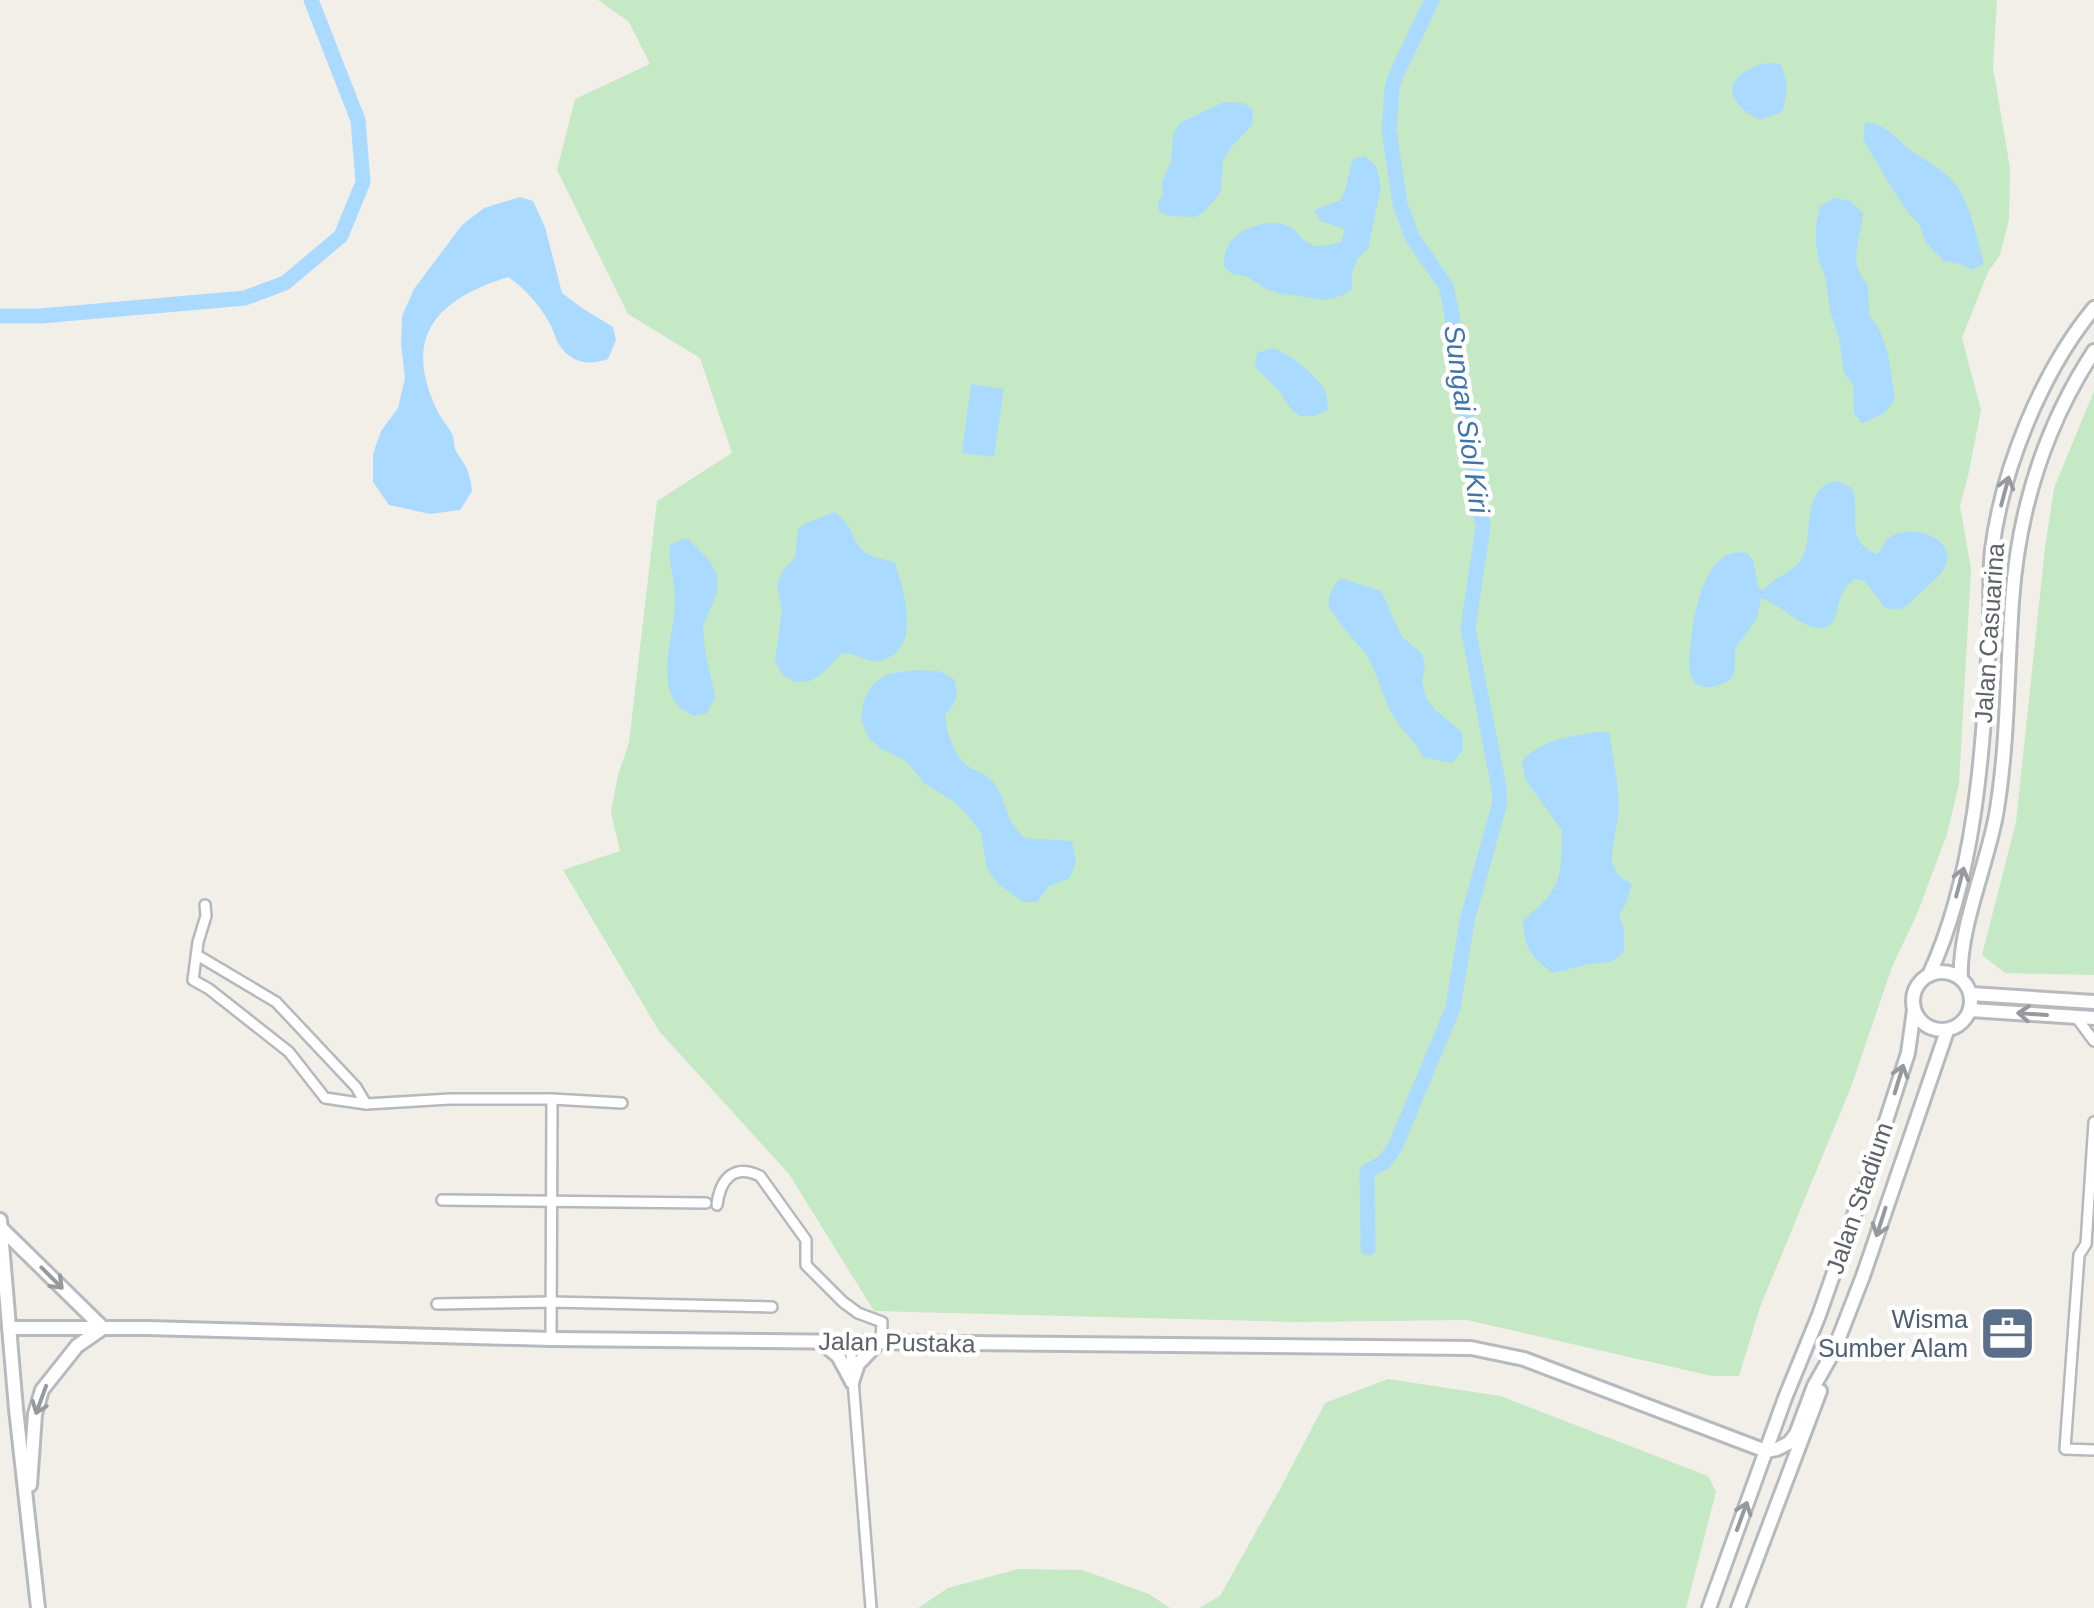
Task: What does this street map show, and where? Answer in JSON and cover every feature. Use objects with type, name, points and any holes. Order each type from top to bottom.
[{"type":"main road","name":"Jalan Casuarina","points":[[1929,975],[1941,949],[1968,853],[1983,712],[1992,550],[2004,489],[2036,400],[2094,308]]},
{"type":"main road","name":"Jalan Casuarina","points":[[1961,979],[1960,963],[1996,814],[2012,598],[2028,496],[2052,428],[2094,351]]},
{"type":"main road","points":[[1946,972],[1961,979],[1971,994],[1970,1010],[1962,1023],[1947,1031],[1925,1026],[1914,1010],[1913,994],[1929,975],[1946,972]]},
{"type":"main road","points":[[1971,994],[2094,1005]]},
{"type":"main road","name":"Jalan Stadium","points":[[1709,1608],[1872,1164],[1908,1053],[1914,1010]]},
{"type":"main road","points":[[1970,1010],[2094,1018]]},
{"type":"main road","name":"Jalan Stadium","points":[[1738,1608],[1863,1276],[1947,1031]]},
{"type":"main road","points":[[0,1220],[38,1608]]},
{"type":"main road","points":[[0,1228],[103,1328],[77,1346],[42,1390],[35,1414],[28,1518]]},
{"type":"main road","name":"Jalan Pustaka","points":[[9,1328],[551,1339],[1471,1348],[1524,1359],[1766,1451]]},
{"type":"main road","points":[[820,1342],[838,1356],[852,1382]]},
{"type":"main road","points":[[852,1382],[858,1364],[880,1342]]},
{"type":"main road","points":[[1766,1451],[1778,1449],[1796,1434],[1814,1386],[1834,1349]]},
{"type":"street","points":[[205,905],[194,980],[289,1052],[325,1098],[366,1104],[450,1100],[622,1103]]},
{"type":"street","points":[[197,956],[276,1002],[356,1088],[366,1104]]},
{"type":"street","points":[[2076,1016],[2094,1041]]},
{"type":"street","points":[[551,1339],[552,1100]]},
{"type":"street","points":[[2094,1122],[2086,1244],[2079,1254],[2065,1449],[2094,1450]]},
{"type":"street","points":[[442,1200],[712,1204],[730,1175],[744,1171],[760,1176],[806,1240],[806,1265],[843,1302],[882,1322],[880,1342]]},
{"type":"street","points":[[437,1304],[550,1302],[772,1307]]},
{"type":"street","points":[[850,1342],[871,1608]]},
{"type":"green space","points":[[598,0],[1997,0],[1993,67],[2010,168],[2009,219],[2000,255],[1988,272],[1962,338],[1981,410],[1960,506],[1971,569],[1959,784],[1947,834],[1892,967],[1851,1087],[1760,1307],[1739,1376],[1712,1376],[1467,1320],[1296,1322],[874,1311],[789,1174],[659,1031],[563,870],[620,851],[611,812],[629,743],[657,501],[732,453],[700,358],[628,314],[557,170],[575,99],[650,64],[629,22]]},
{"type":"green space","points":[[2094,391],[2094,975],[2005,973],[1982,955],[2016,822],[2054,488]]},
{"type":"green space","points":[[1388,1379],[1500,1396],[1708,1476],[1716,1492],[1686,1608],[1199,1608],[1220,1596],[1325,1403]]},
{"type":"green space","points":[[1018,1569],[1082,1570],[1149,1594],[1170,1608],[918,1608],[948,1588]]},
{"type":"water","points":[[1767,63],[1780,64],[1786,93],[1782,112],[1760,120],[1738,104],[1732,88],[1742,73]]},
{"type":"water","points":[[1224,102],[1244,103],[1253,110],[1252,125],[1223,160],[1221,191],[1195,217],[1168,216],[1159,211],[1158,203],[1171,162],[1173,135],[1180,123]]},
{"type":"water","points":[[1865,123],[1885,128],[1949,177],[1967,206],[1984,263],[1973,270],[1944,261],[1926,243],[1920,225],[1893,190],[1863,139]]},
{"type":"water","points":[[1365,156],[1376,166],[1381,186],[1368,249],[1357,259],[1352,289],[1325,300],[1278,293],[1231,273],[1224,266],[1230,243],[1244,231],[1263,224],[1290,227],[1312,245],[1341,242],[1345,229],[1321,221],[1314,210],[1341,200],[1353,159]]},
{"type":"water","points":[[520,197],[533,201],[545,227],[562,293],[613,327],[616,340],[608,359],[588,362],[565,352],[537,304],[508,277],[461,298],[432,326],[423,364],[428,388],[467,469],[472,491],[460,510],[430,514],[389,505],[373,482],[373,454],[381,431],[398,408],[405,378],[402,316],[414,289],[462,225],[484,208]]},
{"type":"water","points":[[1833,198],[1850,201],[1863,213],[1856,259],[1868,284],[1869,315],[1888,354],[1895,399],[1886,412],[1862,424],[1854,413],[1853,385],[1844,373],[1816,245],[1820,207]]},
{"type":"water","points":[[1274,348],[1317,380],[1326,394],[1328,410],[1300,416],[1289,407],[1255,367],[1257,353]]},
{"type":"water","points":[[971,384],[1004,389],[994,457],[962,453]]},
{"type":"water","points":[[1837,481],[1852,488],[1856,534],[1866,548],[1877,554],[1892,536],[1911,531],[1922,533],[1940,541],[1945,549],[1943,571],[1910,603],[1895,609],[1885,608],[1865,581],[1855,579],[1844,590],[1836,614],[1824,628],[1807,625],[1761,598],[1757,618],[1735,649],[1731,679],[1715,686],[1698,685],[1689,668],[1692,630],[1704,584],[1712,570],[1733,553],[1747,553],[1753,560],[1759,589],[1764,590],[1801,560],[1818,491]]},
{"type":"water","points":[[834,512],[864,551],[895,563],[906,604],[906,633],[893,655],[875,661],[842,653],[810,681],[794,682],[783,675],[775,662],[782,610],[777,585],[795,557],[798,529]]},
{"type":"water","points":[[688,539],[717,573],[717,593],[703,626],[715,696],[707,713],[694,716],[680,708],[673,698],[667,673],[675,600],[670,545]]},
{"type":"water","points":[[1340,578],[1381,591],[1402,637],[1422,654],[1426,698],[1462,732],[1463,750],[1452,763],[1423,757],[1395,719],[1367,657],[1329,606],[1330,594]]},
{"type":"water","points":[[939,671],[954,679],[956,698],[945,715],[951,742],[966,765],[993,782],[1010,820],[1023,837],[1072,842],[1076,862],[1070,878],[1049,886],[1037,902],[1023,902],[998,884],[987,868],[981,833],[966,813],[924,783],[906,761],[868,737],[861,719],[872,685],[888,674]]},
{"type":"water","points":[[1609,732],[1617,781],[1619,810],[1611,860],[1618,875],[1632,884],[1619,914],[1624,952],[1611,962],[1553,973],[1530,951],[1523,920],[1545,900],[1557,882],[1562,830],[1525,779],[1522,761],[1546,744]]},
{"type":"waterway","points":[[0,316],[41,316],[245,298],[285,283],[341,236],[363,182],[358,120],[311,0]]},
{"type":"waterway","name":"Sungai Siol Kiri","points":[[1368,1248],[1367,1172],[1384,1162],[1395,1147],[1453,1008],[1467,921],[1500,802],[1468,628],[1483,527],[1451,309],[1446,286],[1412,237],[1400,204],[1389,130],[1392,88],[1432,0]]},
{"type":"place","name":"Wisma Sumber Alam","points":[[2007,1333]]}]
